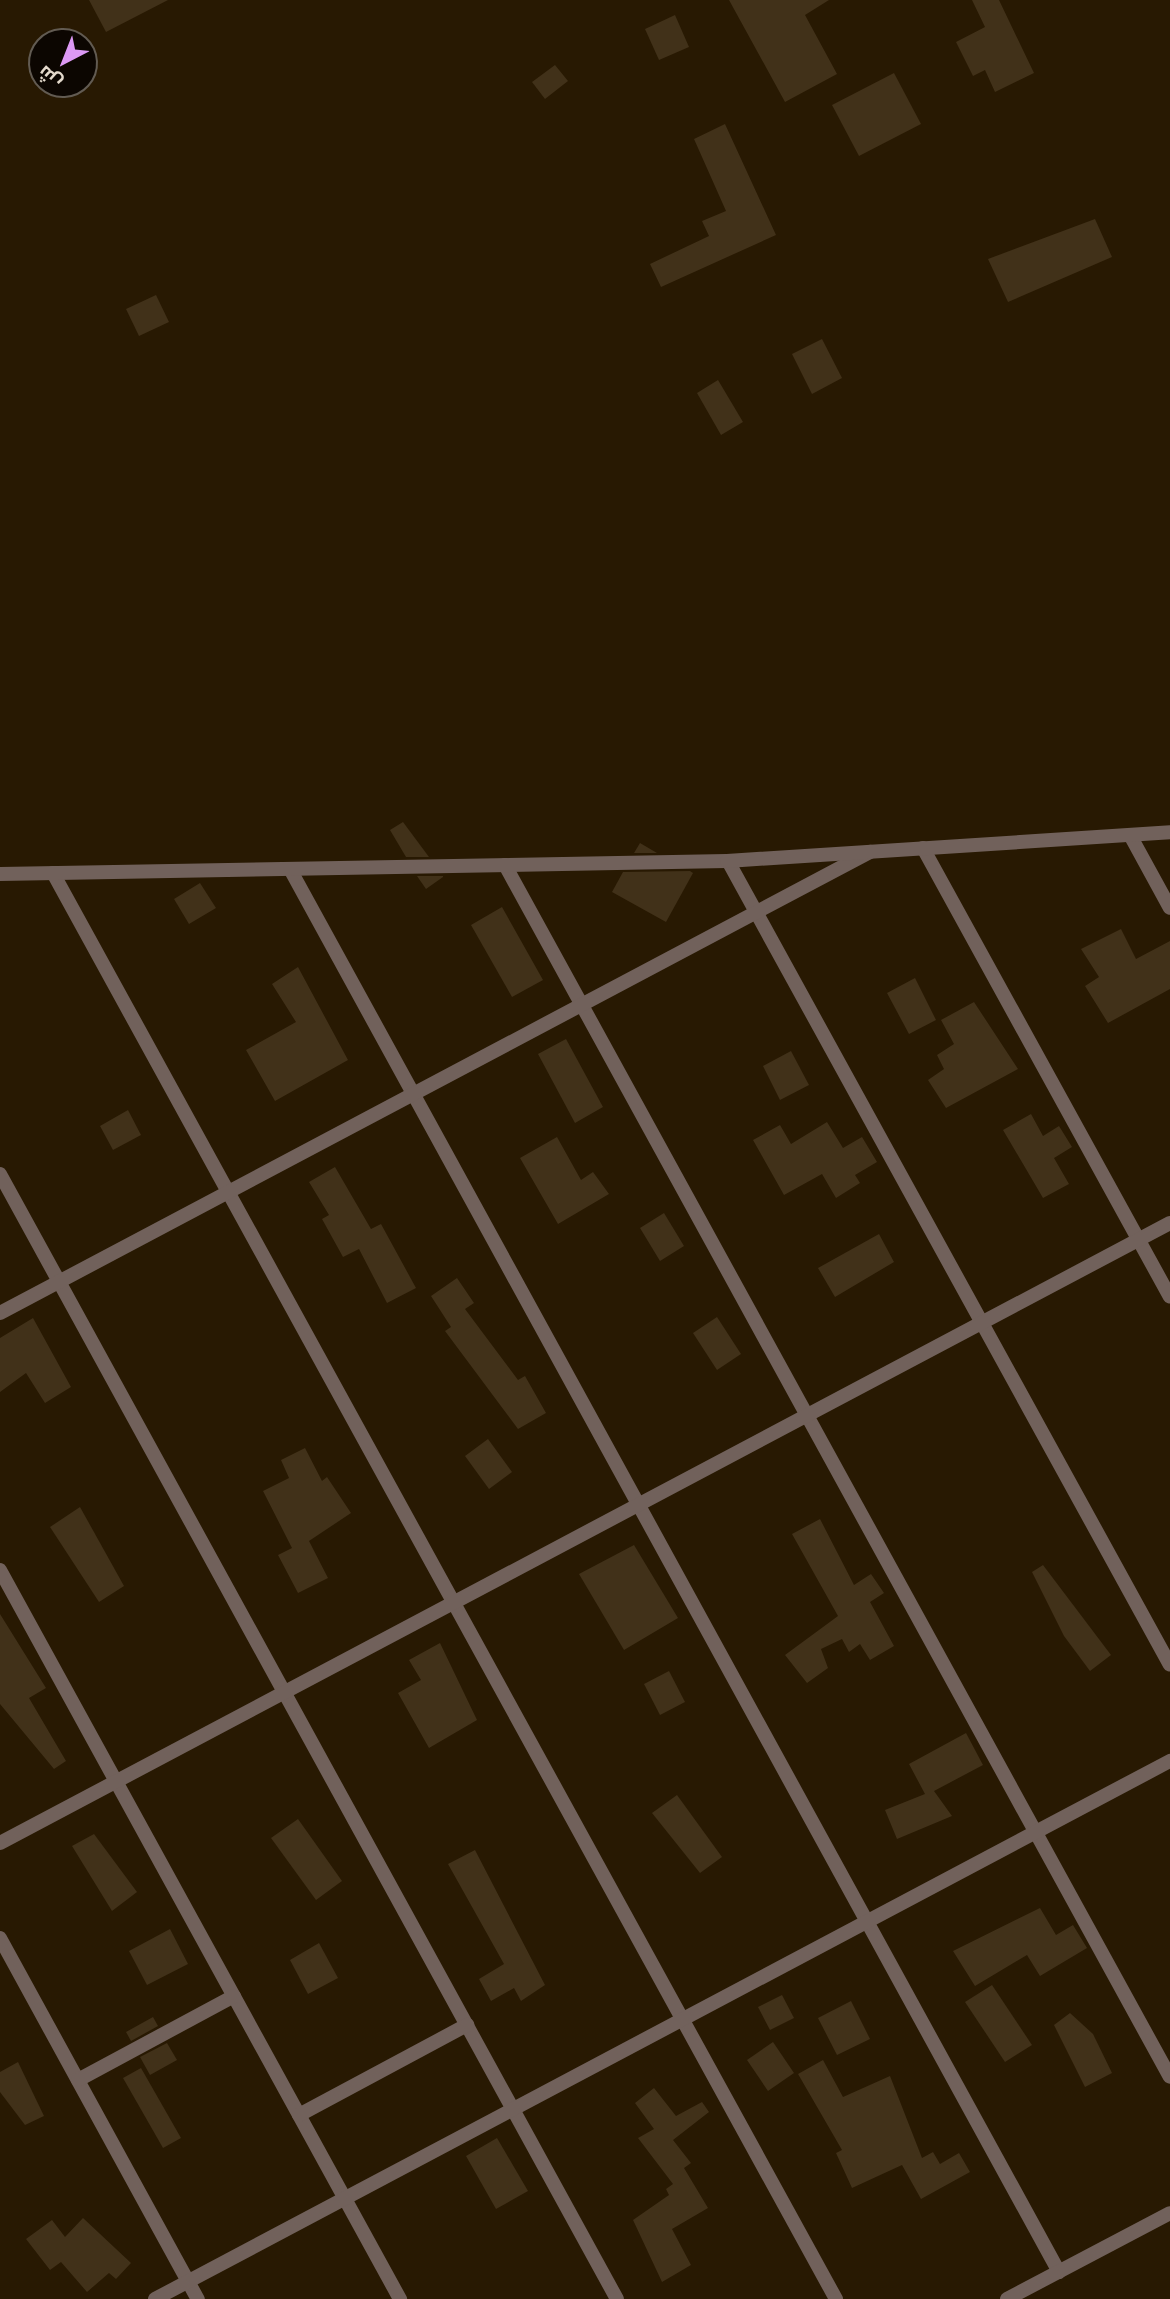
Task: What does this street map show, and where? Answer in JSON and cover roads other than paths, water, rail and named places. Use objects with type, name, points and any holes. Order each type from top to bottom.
[{"type":"street","points":[[0,874],[728,861],[1170,832]]},
{"type":"street","points":[[1130,835],[1170,908]]},
{"type":"street","points":[[923,848],[1170,1297]]},
{"type":"street","points":[[0,1313],[870,852]]},
{"type":"street","points":[[728,861],[1170,1665]]},
{"type":"street","points":[[505,865],[1170,2077]]},
{"type":"street","points":[[290,869],[1059,2272]]},
{"type":"street","points":[[53,873],[836,2299]]},
{"type":"street","points":[[0,1174],[617,2299]]},
{"type":"street","points":[[0,1843],[1170,1223]]},
{"type":"street","points":[[0,1570],[400,2299]]},
{"type":"street","points":[[155,2299],[1170,1761]]},
{"type":"street","points":[[0,1938],[198,2299]]},
{"type":"street","points":[[78,2080],[234,1996]]},
{"type":"street","points":[[299,2115],[467,2025]]},
{"type":"street","points":[[1007,2299],[1170,2213]]}]
